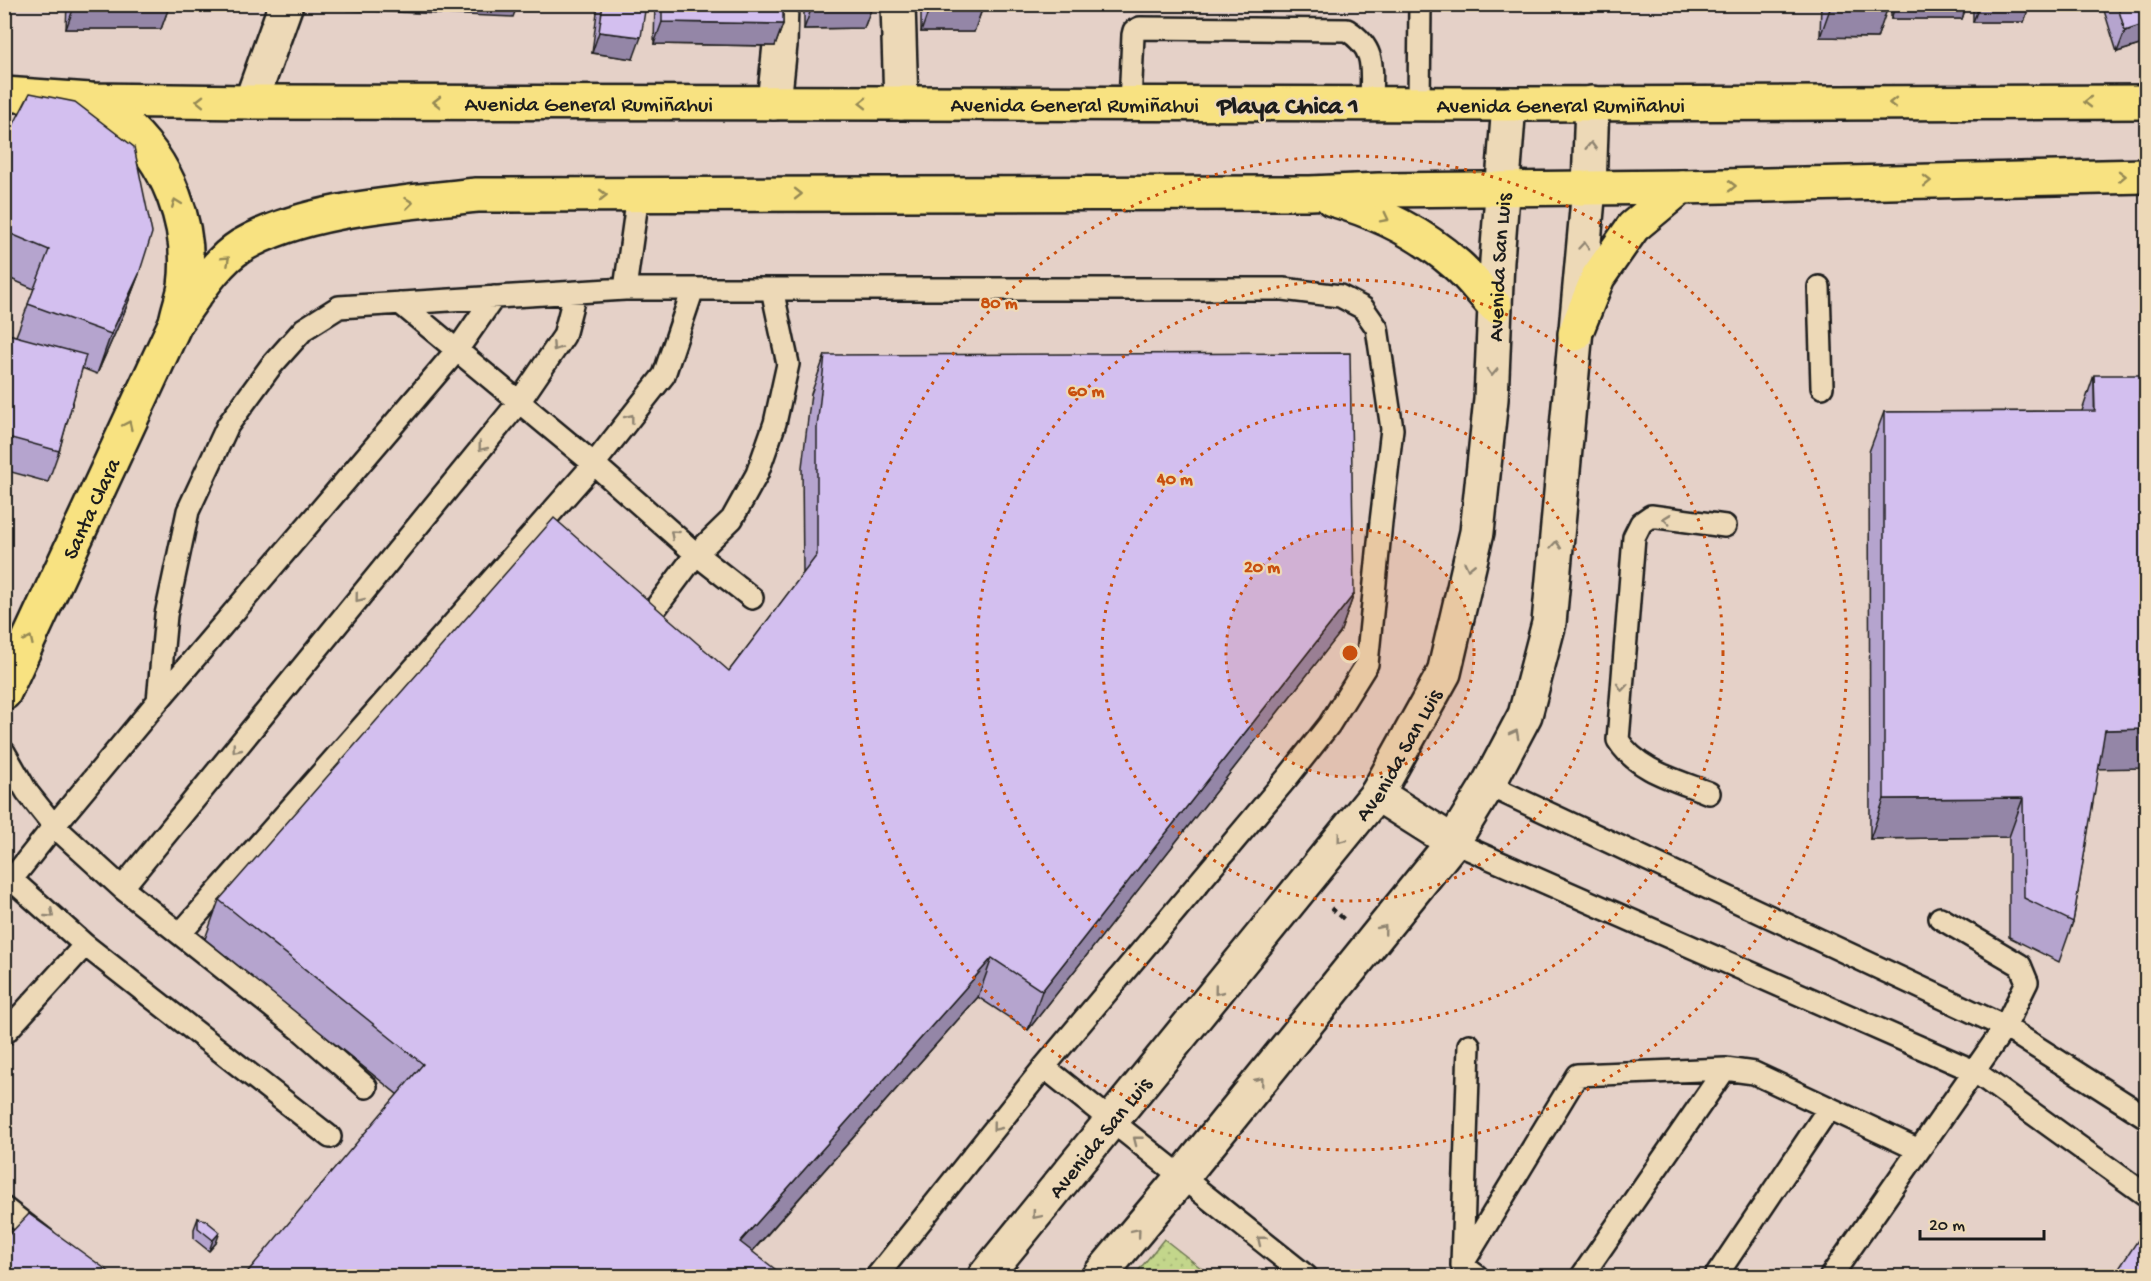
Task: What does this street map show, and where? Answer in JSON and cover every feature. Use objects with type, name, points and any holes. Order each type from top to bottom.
[{"type":"highway","name":"Avenida General Rumiñahui","points":[[4,94],[90,100],[251,102],[1130,104],[2146,102]]},
{"type":"highway","points":[[90,100],[121,121],[146,147],[167,178],[180,212],[186,249],[185,286],[176,322]]},
{"type":"highway","points":[[176,322],[215,270],[240,247],[274,232],[320,217],[376,206],[477,195],[1310,193],[2146,176]]},
{"type":"highway","points":[[1575,334],[1598,277],[1633,227],[1681,187]]},
{"type":"highway","points":[[1310,193],[1364,208],[1413,232],[1458,266],[1495,306]]},
{"type":"highway","name":"Santa Clara","points":[[4,693],[176,322]]},
{"type":"main road","points":[[251,102],[286,4]]},
{"type":"main road","points":[[774,103],[780,45],[781,4]]},
{"type":"main road","points":[[898,4],[901,103]]},
{"type":"main road","points":[[1099,1276],[1183,1176],[1453,842],[1488,785],[1525,715],[1549,623],[1589,188],[1592,103]]},
{"type":"main road","name":"Avenida San Luis","points":[[986,1276],[1377,794],[1444,673],[1477,532],[1491,399],[1502,189],[1509,104]]},
{"type":"main road","points":[[1377,794],[1453,842]]},
{"type":"lane","points":[[1419,104],[1420,4]]},
{"type":"lane","points":[[1130,104],[1133,35],[1134,31],[1140,28],[1347,30],[1361,39],[1371,58],[1371,104]]},
{"type":"lane","points":[[625,290],[638,195]]},
{"type":"lane","points":[[1819,287],[1822,387]]},
{"type":"lane","points":[[180,934],[594,464],[664,375],[693,289]]},
{"type":"lane","points":[[640,629],[696,554],[732,519],[757,474],[776,423],[788,364],[772,289]]},
{"type":"lane","points":[[158,701],[166,615],[188,511],[228,425],[271,366],[304,329],[339,307],[625,290],[1283,289],[1341,296],[1363,308],[1377,328],[1392,429],[1367,664],[1329,725],[1287,778],[1044,1067],[877,1276]]},
{"type":"lane","points":[[122,888],[519,402],[564,336],[575,293]]},
{"type":"lane","points":[[330,1137],[7,882],[457,350],[494,297]]},
{"type":"lane","points":[[400,303],[594,464],[696,554],[752,598]]},
{"type":"lane","points":[[1709,793],[1639,763],[1626,753],[1618,740],[1634,537],[1641,523],[1651,516],[1725,526]]},
{"type":"lane","points":[[4,752],[27,792],[54,826],[122,888],[301,1030],[366,1088]]},
{"type":"lane","points":[[1488,785],[2005,1027],[2146,1117]]},
{"type":"lane","points":[[1453,842],[1974,1071],[2146,1195]]},
{"type":"lane","points":[[1831,1276],[2005,1027],[2027,982],[2020,965],[1940,918]]},
{"type":"lane","points":[[4,1034],[85,945]]},
{"type":"lane","points":[[1469,1045],[1470,1271]]},
{"type":"lane","points":[[1044,1067],[1306,1276]]},
{"type":"lane","points":[[1470,1271],[1577,1075],[1725,1069],[1754,1073],[1919,1150]]},
{"type":"lane","points":[[1582,1276],[1725,1069]]},
{"type":"lane","points":[[1716,1276],[1829,1108]]},
{"type":"lane","points":[[4,1209],[64,1255]]},
{"type":"green space","points":[[1164,1239],[1211,1276],[1134,1276]]},
{"type":"building","points":[[603,4],[646,4],[641,37],[599,32]]},
{"type":"building","points":[[662,4],[783,4],[783,24],[662,22]]},
{"type":"building","points":[[1831,4],[1888,4],[1888,7],[1831,6]]},
{"type":"building","points":[[2117,4],[2146,4],[2146,24],[2125,31]]},
{"type":"building","points":[[30,93],[75,102],[134,147],[152,233],[139,274],[111,334],[28,304],[49,250],[4,231],[4,143]]},
{"type":"building","points":[[4,333],[86,355],[59,451],[4,436]]},
{"type":"building","points":[[1350,353],[1354,594],[1042,991],[992,958],[740,1242],[784,1276],[244,1276],[423,1064],[219,900],[554,518],[729,671],[817,555],[817,428],[825,355]]},
{"type":"building","points":[[2094,375],[2144,375],[2146,729],[2105,730],[2073,922],[2024,898],[2023,798],[1884,799],[1884,412],[2095,411]]},
{"type":"building","points":[[29,1214],[115,1276],[4,1276],[4,1240]]},
{"type":"building","points":[[198,1218],[205,1220],[220,1232],[213,1240],[198,1228]]},
{"type":"building","points":[[2144,1231],[2146,1232],[2146,1276],[2114,1276]]},
{"type":"district","name":"Playa Chica 1","points":[[1288,104]]}]
